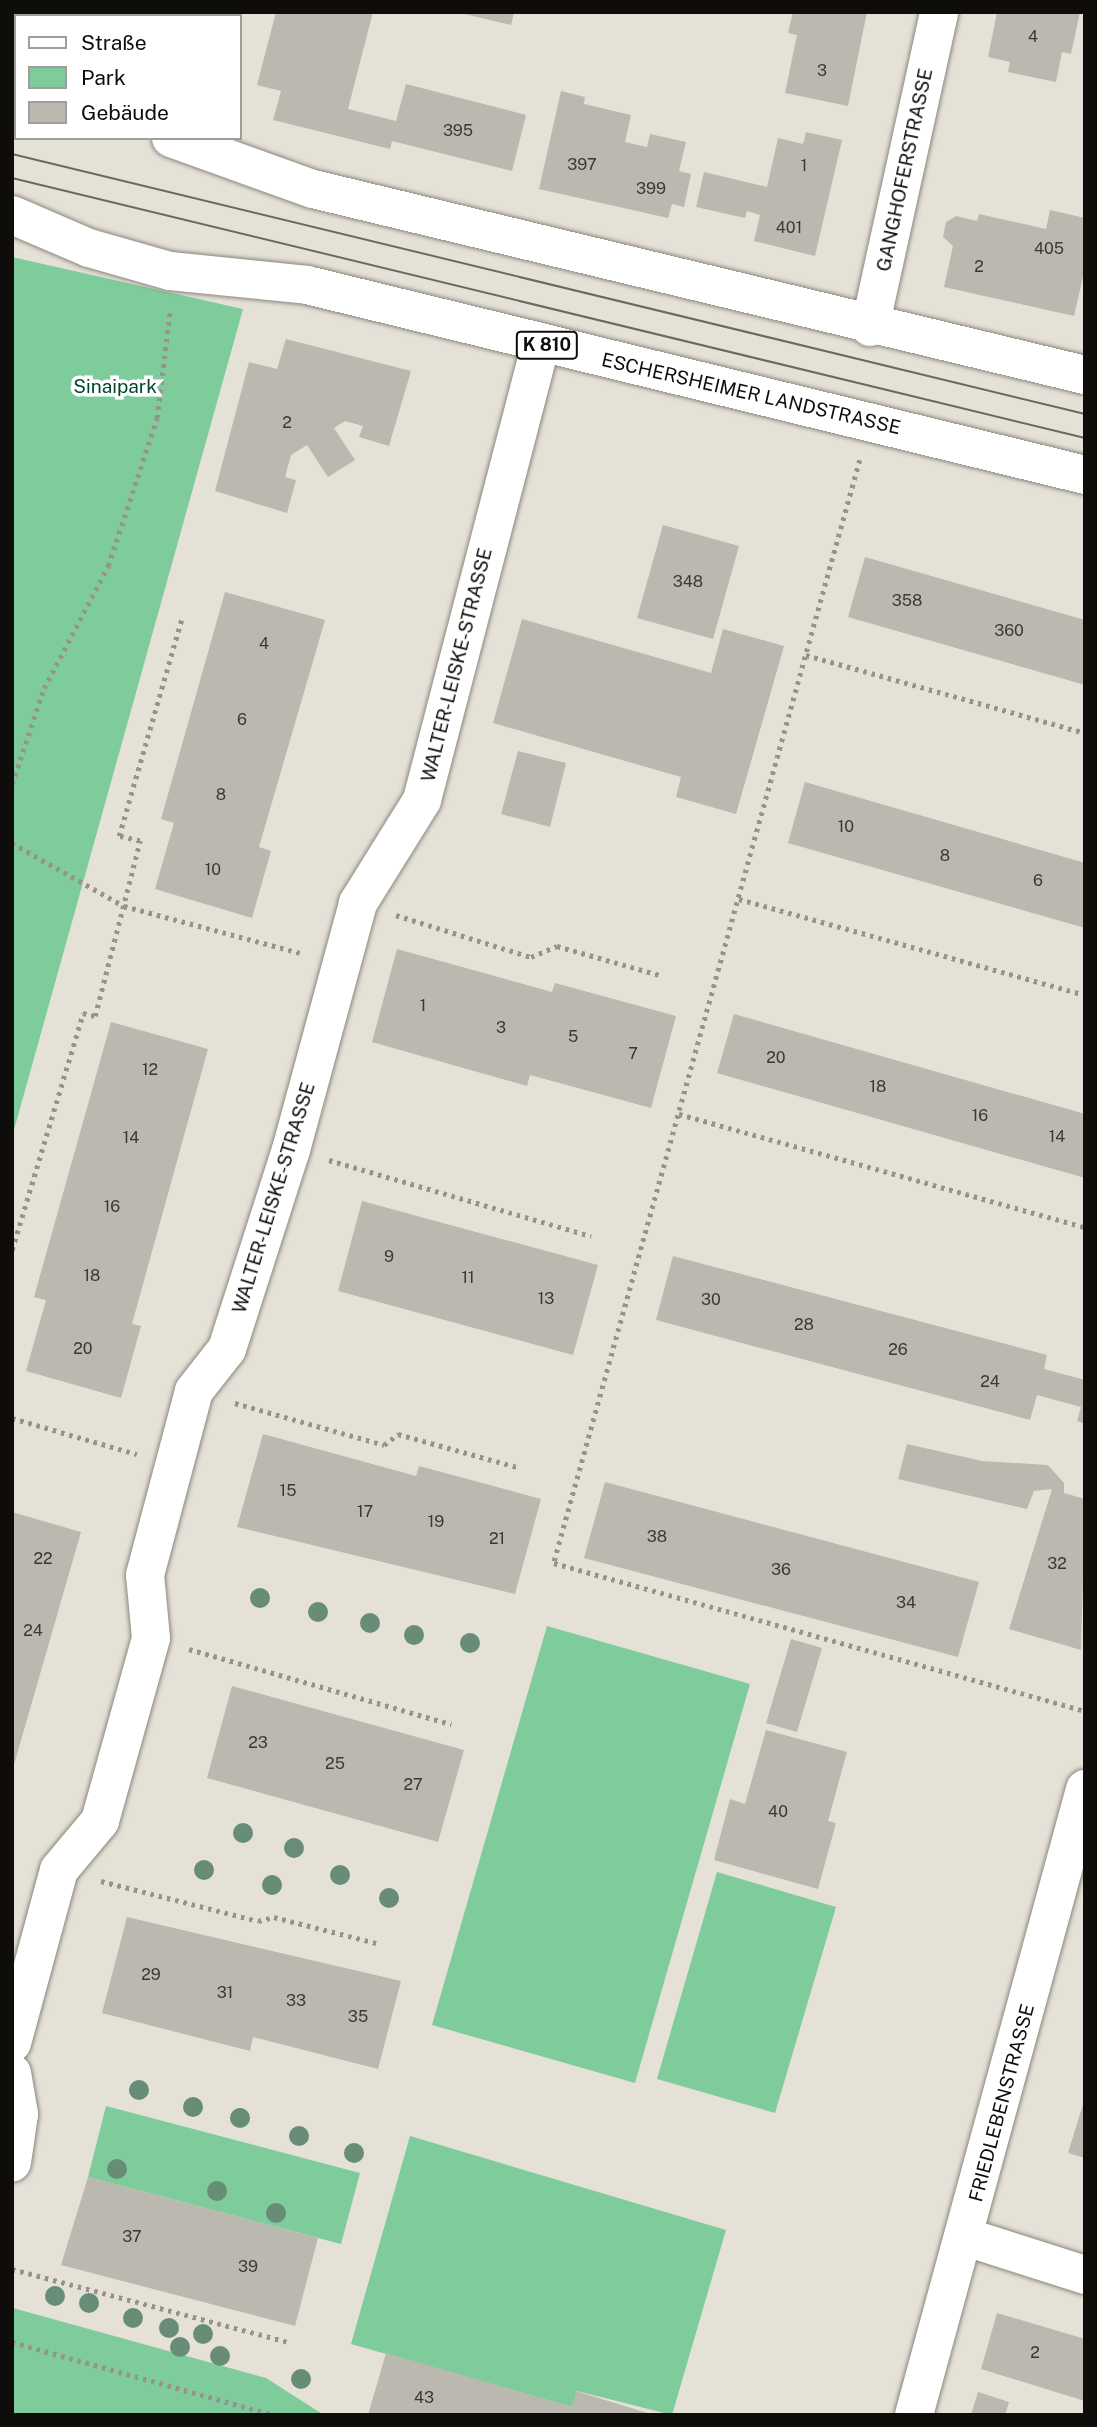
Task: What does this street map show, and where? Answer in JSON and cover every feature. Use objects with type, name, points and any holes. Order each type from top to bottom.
[{"type":"street","name":"GANGHOFERSTRASSE","points":[[870,327],[939,12]]},
{"type":"street","points":[[177,140],[313,189],[870,327],[1085,375]]},
{"type":"street","name":"ESCHERSHEIMER LANDSTRASSE","points":[[12,215],[89,248],[170,271],[307,285],[1085,475]]},
{"type":"street","name":"WALTER-LEISKE-STRASSE","points":[[12,2043],[60,1870],[100,1821],[151,1638],[145,1575],[172,1464],[194,1391],[228,1349],[291,1150],[358,903],[422,800],[541,344]]},
{"type":"street","name":"FRIEDLEBENSTRASSE","points":[[914,2415],[966,2237],[1084,1793]]},
{"type":"street","points":[[12,2073],[19,2113],[12,2162]]},
{"type":"street","points":[[966,2237],[1085,2275]]},
{"type":"path","points":[[12,784],[44,688],[108,566],[157,418],[172,298]]},
{"type":"path","points":[[861,456],[554,1563],[1085,1711]]},
{"type":"path","points":[[12,1250],[83,1013],[95,1016],[140,841],[120,836],[182,618]]},
{"type":"path","points":[[807,655],[1085,733]]},
{"type":"path","points":[[12,844],[124,906],[343,965]]},
{"type":"path","points":[[739,899],[1085,995]]},
{"type":"path","points":[[358,903],[531,957],[557,946],[663,976]]},
{"type":"path","points":[[679,1114],[1085,1227]]},
{"type":"path","points":[[291,1150],[591,1236]]},
{"type":"path","points":[[194,1391],[384,1445],[398,1433],[517,1467]]},
{"type":"path","points":[[12,1418],[172,1464]]},
{"type":"path","points":[[151,1638],[451,1724]]},
{"type":"path","points":[[60,1870],[258,1921],[274,1917],[380,1944]]},
{"type":"path","points":[[12,2269],[288,2342]]},
{"type":"path","points":[[12,2342],[273,2415]]},
{"type":"green space","name":"Sinaipark","points":[[12,257],[243,309],[12,1137]]},
{"type":"green space","points":[[547,1626],[750,1684],[635,2083],[432,2025]]},
{"type":"green space","points":[[717,1872],[836,1907],[775,2113],[657,2079]]},
{"type":"green space","points":[[106,2106],[360,2173],[341,2244],[88,2177]]},
{"type":"green space","points":[[410,2136],[726,2230],[672,2415],[577,2391],[572,2407],[351,2344]]},
{"type":"green space","points":[[13,2308],[266,2378],[324,2415],[12,2414]]},
{"type":"building","points":[[12,12],[93,12],[14,14],[14,40]]},
{"type":"building","points":[[111,12],[152,12],[131,14]]},
{"type":"building","points":[[276,12],[373,12],[348,109],[396,121],[406,84],[526,115],[512,171],[392,141],[390,149],[273,120],[281,91],[257,85]]},
{"type":"building","points":[[456,12],[514,12],[511,25]]},
{"type":"building","points":[[793,12],[867,12],[848,106],[785,93],[797,35],[788,33]]},
{"type":"building","points":[[997,12],[1080,12],[1071,54],[1062,52],[1056,82],[1008,72],[1010,62],[988,57]]},
{"type":"building","points":[[561,91],[585,97],[584,104],[631,115],[625,142],[647,147],[650,134],[686,142],[679,171],[691,174],[684,207],[672,204],[668,218],[539,189]]},
{"type":"building","points":[[806,132],[842,140],[815,256],[754,241],[760,215],[747,211],[745,218],[696,207],[704,172],[767,187],[778,138],[803,144]]},
{"type":"building","points":[[1050,210],[1085,218],[1085,268],[1074,316],[944,287],[953,246],[943,237],[946,222],[956,216],[977,221],[979,214],[1046,229]]},
{"type":"building","points":[[286,339],[411,371],[389,446],[359,437],[363,426],[345,421],[334,428],[355,460],[328,477],[307,445],[291,455],[285,477],[296,480],[287,513],[215,491],[249,362],[277,369]]},
{"type":"building","points":[[663,525],[739,546],[713,639],[637,618]]},
{"type":"building","points":[[865,557],[1085,620],[1085,685],[848,617]]},
{"type":"building","points":[[225,592],[325,620],[259,847],[271,851],[252,918],[155,889],[174,823],[161,819]]},
{"type":"building","points":[[522,619],[711,673],[723,629],[784,646],[736,814],[676,797],[681,777],[493,723]]},
{"type":"building","points":[[518,751],[566,763],[550,827],[501,814]]},
{"type":"building","points":[[805,782],[1085,863],[1085,928],[788,843]]},
{"type":"building","points":[[397,949],[552,992],[555,983],[676,1016],[651,1108],[530,1075],[527,1086],[372,1042]]},
{"type":"building","points":[[734,1014],[1085,1114],[1085,1178],[717,1073]]},
{"type":"building","points":[[111,1022],[208,1049],[132,1324],[141,1326],[121,1398],[26,1371],[46,1300],[34,1297]]},
{"type":"building","points":[[362,1201],[598,1265],[573,1355],[338,1291]]},
{"type":"building","points":[[673,1256],[1047,1355],[1044,1369],[1085,1380],[1085,1424],[1077,1421],[1081,1407],[1037,1395],[1030,1420],[656,1320]]},
{"type":"building","points":[[263,1434],[416,1476],[419,1466],[541,1499],[515,1594],[237,1527]]},
{"type":"building","points":[[907,1444],[982,1461],[1048,1465],[1064,1483],[1064,1493],[1085,1499],[1081,1650],[1009,1629],[1052,1489],[1034,1491],[1027,1509],[898,1479]]},
{"type":"building","points":[[605,1482],[979,1582],[958,1657],[584,1558]]},
{"type":"building","points":[[12,1512],[81,1532],[13,1768],[12,1768]]},
{"type":"building","points":[[791,1639],[822,1648],[797,1732],[766,1723]]},
{"type":"building","points":[[232,1686],[464,1750],[438,1842],[207,1778]]},
{"type":"building","points":[[766,1730],[847,1752],[828,1821],[836,1823],[818,1889],[714,1860],[730,1799],[745,1804]]},
{"type":"building","points":[[127,1917],[401,1981],[378,2069],[253,2037],[250,2051],[102,2013]]},
{"type":"building","points":[[1085,2101],[1085,2158],[1068,2153]]},
{"type":"building","points":[[88,2177],[318,2238],[295,2326],[61,2265]]},
{"type":"building","points":[[997,2313],[1085,2339],[1085,2401],[981,2369]]},
{"type":"building","points":[[386,2353],[572,2407],[576,2391],[654,2415],[368,2415]]},
{"type":"building","points":[[978,2392],[1009,2402],[1005,2415],[971,2415]]},
{"type":"tram line","points":[[12,154],[1085,414]]},
{"type":"tram line","points":[[12,178],[1085,438]]}]
